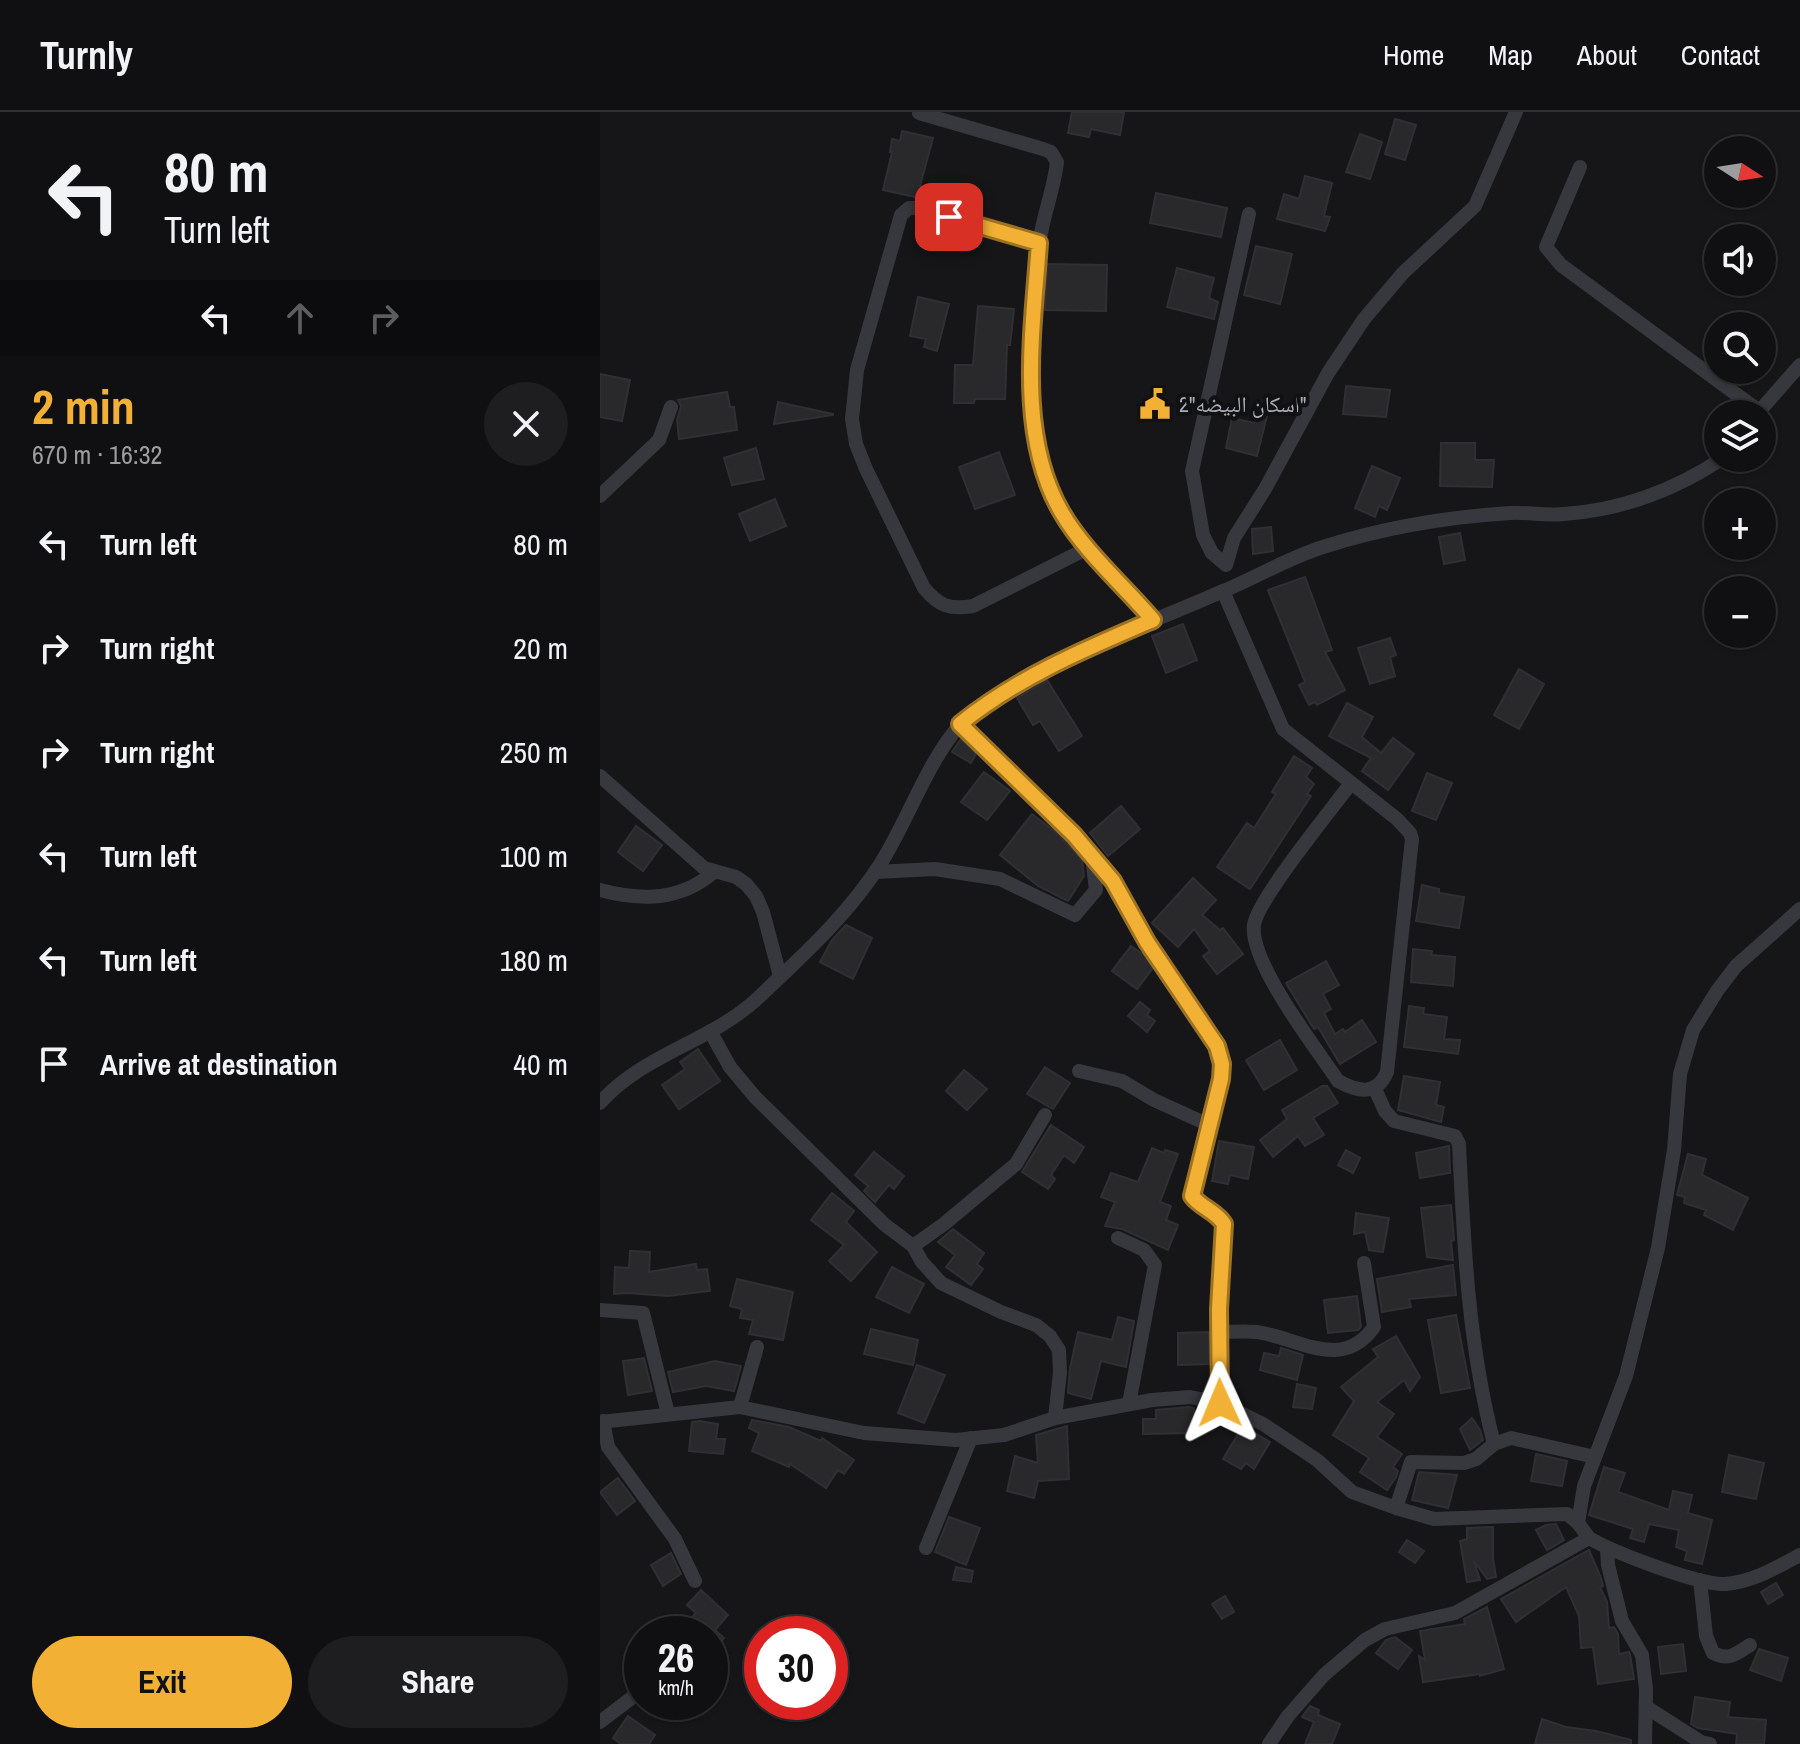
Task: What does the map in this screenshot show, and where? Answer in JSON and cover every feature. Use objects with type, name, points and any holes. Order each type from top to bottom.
[{"type":"street","points":[[1249,214],[1192,471],[1203,535],[1212,553],[1226,565],[1234,538],[1265,489],[1328,373],[1364,319],[1403,273],[1475,206],[1516,112]]},
{"type":"street","points":[[919,113],[1051,152],[1057,162],[1039,243],[1032,384],[1032,419],[1037,451],[1061,512],[1088,548],[1153,620]]},
{"type":"street","points":[[1580,167],[1546,247],[1561,265],[1741,400]]},
{"type":"street","points":[[1039,243],[919,208],[909,208],[901,215],[857,370],[852,419],[856,444],[924,588],[944,606],[957,609],[973,606],[1088,548]]},
{"type":"street","points":[[1769,400],[1800,365]]},
{"type":"street","points":[[600,496],[659,440],[671,407]]},
{"type":"street","points":[[600,1103],[616,1085],[649,1063],[733,1018],[780,976],[860,893],[875,872],[940,752],[960,724],[1020,681],[1153,620],[1258,577],[1295,556],[1327,546],[1413,526],[1513,513],[1561,515],[1604,510],[1656,494],[1704,470]]},
{"type":"street","points":[[1223,591],[1283,729],[1397,819],[1410,833],[1413,845],[1387,1072],[1383,1082],[1375,1089],[1361,1090],[1338,1081],[1265,969],[1253,930],[1261,905],[1351,783]]},
{"type":"street","points":[[960,724],[1074,835],[1113,881],[1147,942],[1217,1046],[1222,1064],[1221,1079],[1192,1196],[1218,1215],[1224,1224],[1219,1332],[1220,1403]]},
{"type":"street","points":[[600,776],[692,858],[714,872],[736,877],[746,884],[756,896],[780,976]]},
{"type":"street","points":[[875,872],[935,869],[1000,879],[1075,915],[1096,890],[1092,857]]},
{"type":"street","points":[[600,890],[635,898],[659,898],[699,885],[714,872]]},
{"type":"street","points":[[1578,1523],[1584,1486],[1626,1376],[1658,1248],[1674,1150],[1680,1074],[1693,1030],[1736,966],[1800,909]]},
{"type":"street","points":[[710,1031],[730,1067],[755,1097],[884,1224],[913,1246],[922,1262],[941,1283],[990,1308],[1036,1325],[1050,1336],[1059,1350],[1055,1418]]},
{"type":"street","points":[[1079,1071],[1122,1081],[1154,1100],[1209,1125]]},
{"type":"street","points":[[1375,1089],[1385,1111],[1394,1121],[1455,1136],[1459,1144],[1467,1292],[1480,1389],[1494,1444]]},
{"type":"street","points":[[913,1246],[1016,1164],[1045,1115]]},
{"type":"street","points":[[1118,1238],[1144,1250],[1155,1265],[1129,1404]]},
{"type":"street","points":[[1219,1332],[1258,1332],[1303,1345],[1345,1350],[1374,1327],[1364,1263]]},
{"type":"street","points":[[600,1310],[643,1313],[668,1414]]},
{"type":"street","points":[[740,1407],[757,1347]]},
{"type":"street","points":[[695,1581],[675,1539],[608,1447],[601,1422],[740,1407],[864,1433],[911,1438],[971,1438],[1004,1435],[1055,1418],[1129,1404],[1190,1397],[1220,1403],[1263,1424],[1317,1460],[1352,1492],[1434,1519],[1567,1514],[1589,1538],[1607,1549],[1700,1580],[1722,1584],[1744,1581],[1771,1571],[1800,1555]]},
{"type":"street","points":[[926,1548],[971,1438]]},
{"type":"street","points":[[1396,1508],[1411,1462],[1464,1463],[1476,1459],[1494,1444],[1511,1438],[1595,1457]]},
{"type":"street","points":[[1269,1744],[1288,1716],[1324,1675],[1365,1640],[1385,1629],[1455,1613],[1589,1538]]},
{"type":"street","points":[[1607,1549],[1622,1621],[1642,1655],[1645,1744]]},
{"type":"street","points":[[1700,1580],[1706,1636],[1713,1653],[1722,1658],[1731,1657],[1750,1645]]},
{"type":"street","points":[[600,1722],[624,1704]]},
{"type":"street","points":[[1646,1707],[1681,1731],[1710,1744]]},
{"type":"building","points":[[1072,112],[1124,112],[1120,135],[1091,129],[1089,137],[1068,133]]},
{"type":"building","points":[[1395,119],[1416,125],[1405,160],[1385,154]]},
{"type":"building","points":[[902,131],[933,138],[920,186],[933,189],[929,200],[883,190],[892,139],[900,141]]},
{"type":"building","points":[[1360,134],[1382,142],[1370,179],[1346,172]]},
{"type":"building","points":[[1305,176],[1332,183],[1324,216],[1330,217],[1325,231],[1277,219],[1284,194],[1299,199]]},
{"type":"building","points":[[1156,193],[1227,208],[1221,237],[1150,223]]},
{"type":"building","points":[[1256,246],[1292,254],[1280,304],[1244,295]]},
{"type":"building","points":[[1047,264],[1107,265],[1106,311],[1045,310]]},
{"type":"building","points":[[1177,268],[1214,278],[1209,298],[1218,302],[1214,319],[1167,307]]},
{"type":"building","points":[[918,297],[949,304],[937,351],[924,347],[926,339],[910,336]]},
{"type":"building","points":[[978,306],[1014,309],[1010,345],[1007,345],[1005,399],[954,403],[955,365],[973,365]]},
{"type":"building","points":[[600,374],[630,380],[622,421],[600,417]]},
{"type":"building","points":[[1346,386],[1390,390],[1386,417],[1343,414]]},
{"type":"building","points":[[727,392],[730,407],[734,407],[737,430],[679,439],[677,420],[681,406],[678,400]]},
{"type":"building","points":[[1264,398],[1271,400],[1257,456],[1226,448],[1232,418],[1254,423]]},
{"type":"building","points":[[778,402],[833,414],[833,415],[774,424]]},
{"type":"building","points":[[1441,443],[1475,443],[1475,460],[1494,460],[1492,487],[1440,486]]},
{"type":"building","points":[[756,448],[764,479],[732,485],[724,458]]},
{"type":"building","points":[[999,452],[1015,495],[975,509],[959,467]]},
{"type":"building","points":[[1372,466],[1400,478],[1387,510],[1379,506],[1375,517],[1355,508]]},
{"type":"building","points":[[775,499],[786,526],[750,541],[739,514]]},
{"type":"building","points":[[1271,527],[1273,551],[1253,554],[1252,529]]},
{"type":"building","points":[[1460,533],[1465,560],[1444,564],[1439,537]]},
{"type":"building","points":[[1305,577],[1332,650],[1325,652],[1345,690],[1317,705],[1315,702],[1309,705],[1299,685],[1305,682],[1268,590]]},
{"type":"building","points":[[1183,624],[1197,660],[1166,673],[1152,636]]},
{"type":"building","points":[[1390,638],[1396,655],[1390,657],[1395,676],[1370,684],[1358,648]]},
{"type":"building","points":[[1519,669],[1544,684],[1519,729],[1494,715]]},
{"type":"building","points":[[1047,680],[1082,736],[1059,751],[1040,721],[1033,725],[1017,698]]},
{"type":"building","points":[[1347,703],[1373,717],[1362,737],[1381,753],[1393,738],[1414,754],[1388,790],[1362,771],[1371,758],[1329,736]]},
{"type":"building","points":[[961,739],[976,754],[971,763],[952,752]]},
{"type":"building","points":[[1294,756],[1312,768],[1306,777],[1314,784],[1307,794],[1311,796],[1250,889],[1217,867],[1247,823],[1254,828],[1276,794],[1272,792]]},
{"type":"building","points":[[984,772],[1010,791],[987,820],[961,802]]},
{"type":"building","points":[[1427,773],[1452,783],[1436,820],[1412,811]]},
{"type":"building","points":[[1121,806],[1140,829],[1108,856],[1090,833]]},
{"type":"building","points":[[1032,814],[1057,833],[1082,860],[1084,876],[1068,901],[1038,886],[1000,855]]},
{"type":"building","points":[[636,826],[662,845],[643,871],[618,852]]},
{"type":"building","points":[[1193,878],[1216,900],[1202,915],[1220,930],[1223,928],[1243,954],[1217,974],[1203,956],[1210,951],[1194,929],[1178,947],[1152,923]]},
{"type":"building","points":[[1422,885],[1439,889],[1439,893],[1464,897],[1459,928],[1416,921]]},
{"type":"building","points":[[846,925],[872,938],[853,979],[820,962],[832,940]]},
{"type":"building","points":[[1131,946],[1145,956],[1153,968],[1137,989],[1112,971]]},
{"type":"building","points":[[1413,949],[1432,951],[1431,955],[1455,957],[1453,986],[1411,982]]},
{"type":"building","points":[[1326,961],[1339,985],[1323,994],[1331,1009],[1324,1013],[1335,1034],[1343,1029],[1345,1032],[1362,1020],[1376,1042],[1340,1064],[1286,983]]},
{"type":"building","points":[[1140,1002],[1150,1010],[1147,1015],[1155,1021],[1147,1032],[1128,1016]]},
{"type":"building","points":[[1409,1006],[1424,1008],[1423,1014],[1447,1017],[1444,1039],[1460,1040],[1458,1054],[1404,1047]]},
{"type":"building","points":[[1280,1040],[1297,1070],[1264,1090],[1246,1060]]},
{"type":"building","points":[[698,1049],[720,1081],[679,1109],[662,1085],[685,1069],[680,1062]]},
{"type":"building","points":[[1045,1067],[1070,1083],[1053,1109],[1027,1094]]},
{"type":"building","points":[[964,1070],[987,1089],[967,1110],[946,1091]]},
{"type":"building","points":[[1404,1076],[1440,1082],[1436,1105],[1444,1107],[1441,1122],[1398,1110]]},
{"type":"building","points":[[1327,1086],[1338,1103],[1313,1118],[1324,1135],[1305,1146],[1298,1136],[1273,1157],[1260,1140],[1287,1119],[1282,1110]]},
{"type":"building","points":[[1051,1125],[1084,1147],[1074,1163],[1064,1155],[1051,1175],[1055,1179],[1048,1189],[1022,1172]]},
{"type":"building","points":[[1219,1141],[1254,1147],[1248,1179],[1230,1175],[1228,1184],[1212,1181]]},
{"type":"building","points":[[1449,1146],[1450,1173],[1420,1178],[1416,1153]]},
{"type":"building","points":[[1152,1148],[1178,1154],[1160,1202],[1171,1206],[1166,1220],[1178,1225],[1168,1250],[1122,1229],[1105,1226],[1115,1202],[1101,1197],[1111,1173],[1138,1182]]},
{"type":"building","points":[[1346,1150],[1360,1158],[1353,1173],[1338,1165]]},
{"type":"building","points":[[874,1152],[904,1176],[894,1189],[889,1185],[875,1202],[864,1191],[868,1186],[855,1175]]},
{"type":"building","points":[[1688,1154],[1706,1159],[1702,1175],[1748,1198],[1733,1230],[1704,1215],[1706,1210],[1684,1203],[1685,1197],[1677,1195]]},
{"type":"building","points":[[832,1193],[854,1211],[846,1222],[877,1252],[851,1281],[829,1261],[844,1245],[811,1220]]},
{"type":"building","points":[[1451,1205],[1453,1260],[1427,1257],[1421,1208]]},
{"type":"building","points":[[1356,1213],[1389,1218],[1383,1252],[1369,1250],[1365,1232],[1354,1234]]},
{"type":"building","points":[[953,1229],[984,1253],[977,1264],[983,1269],[971,1285],[946,1267],[955,1255],[938,1242]]},
{"type":"building","points":[[630,1251],[650,1252],[649,1272],[696,1264],[697,1270],[707,1269],[710,1291],[668,1296],[614,1294],[615,1267],[629,1268]]},
{"type":"building","points":[[1453,1265],[1456,1295],[1409,1299],[1411,1307],[1382,1312],[1377,1279]]},
{"type":"building","points":[[892,1267],[924,1284],[909,1313],[876,1297]]},
{"type":"building","points":[[737,1279],[793,1292],[783,1340],[749,1334],[753,1320],[740,1318],[742,1309],[730,1306]]},
{"type":"building","points":[[1357,1296],[1361,1327],[1358,1330],[1328,1333],[1324,1300]]},
{"type":"building","points":[[1456,1315],[1470,1388],[1441,1393],[1428,1320]]},
{"type":"building","points":[[1118,1317],[1134,1321],[1126,1367],[1101,1361],[1091,1399],[1068,1393],[1078,1332],[1112,1340]]},
{"type":"building","points":[[871,1329],[918,1340],[913,1365],[864,1354]]},
{"type":"building","points":[[1209,1332],[1210,1364],[1178,1365],[1178,1333]]},
{"type":"building","points":[[1396,1336],[1420,1377],[1410,1391],[1404,1380],[1377,1402],[1394,1414],[1377,1437],[1402,1454],[1393,1467],[1398,1471],[1396,1477],[1387,1490],[1360,1472],[1369,1458],[1333,1435],[1354,1401],[1341,1387],[1378,1357],[1373,1349]]},
{"type":"building","points":[[1281,1348],[1303,1355],[1297,1380],[1260,1370],[1264,1353],[1279,1356]]},
{"type":"building","points":[[644,1358],[652,1391],[628,1395],[623,1361]]},
{"type":"building","points":[[715,1361],[741,1366],[734,1391],[706,1386],[673,1392],[668,1372]]},
{"type":"building","points":[[917,1365],[945,1375],[924,1423],[898,1413]]},
{"type":"building","points":[[1297,1384],[1316,1388],[1312,1409],[1293,1407]]},
{"type":"building","points":[[1194,1408],[1194,1433],[1143,1434],[1143,1419],[1156,1419],[1156,1410]]},
{"type":"building","points":[[1472,1418],[1483,1440],[1470,1450],[1460,1429]]},
{"type":"building","points":[[752,1420],[789,1427],[821,1441],[822,1438],[854,1460],[844,1474],[838,1470],[826,1488],[790,1464],[789,1467],[752,1451],[759,1433],[749,1428]]},
{"type":"building","points":[[692,1422],[718,1424],[716,1439],[725,1439],[723,1454],[689,1451]]},
{"type":"building","points":[[1067,1426],[1069,1479],[1038,1481],[1034,1498],[1007,1491],[1015,1456],[1038,1463],[1036,1435]]},
{"type":"building","points":[[1243,1426],[1270,1442],[1254,1469],[1246,1463],[1241,1469],[1223,1459]]},
{"type":"building","points":[[1536,1454],[1567,1461],[1562,1486],[1531,1481]]},
{"type":"building","points":[[1729,1455],[1764,1463],[1756,1499],[1722,1492]]},
{"type":"building","points":[[1604,1467],[1625,1473],[1618,1492],[1669,1510],[1673,1491],[1692,1495],[1688,1513],[1712,1520],[1702,1564],[1685,1560],[1687,1551],[1676,1547],[1679,1530],[1649,1524],[1644,1542],[1630,1538],[1633,1529],[1589,1515]]},
{"type":"building","points":[[1419,1472],[1457,1475],[1448,1508],[1412,1500]]},
{"type":"building","points":[[618,1478],[635,1501],[617,1515],[600,1492]]},
{"type":"building","points":[[949,1517],[980,1528],[966,1565],[935,1552]]},
{"type":"building","points":[[1556,1524],[1564,1540],[1547,1550],[1536,1530]]},
{"type":"building","points":[[1493,1527],[1496,1577],[1487,1579],[1474,1561],[1480,1580],[1467,1582],[1460,1541],[1467,1539],[1467,1528]]},
{"type":"building","points":[[1407,1540],[1424,1551],[1415,1563],[1399,1552]]},
{"type":"building","points":[[1589,1550],[1601,1578],[1603,1586],[1600,1587],[1607,1602],[1609,1628],[1614,1627],[1618,1634],[1619,1654],[1630,1654],[1634,1679],[1598,1684],[1593,1647],[1581,1648],[1579,1616],[1566,1587],[1516,1622],[1501,1599]]},
{"type":"building","points":[[671,1553],[681,1574],[663,1586],[651,1565]]},
{"type":"building","points":[[956,1567],[973,1571],[971,1582],[953,1580]]},
{"type":"building","points":[[1776,1583],[1783,1595],[1768,1604],[1761,1592]]},
{"type":"building","points":[[701,1590],[728,1615],[693,1616],[696,1613],[687,1605]]},
{"type":"building","points":[[1225,1596],[1234,1612],[1222,1619],[1212,1604]]},
{"type":"building","points":[[1487,1607],[1504,1669],[1480,1676],[1423,1682],[1419,1656],[1425,1660],[1420,1631],[1465,1624],[1464,1619]]},
{"type":"building","points":[[1395,1637],[1412,1650],[1398,1669],[1376,1653],[1386,1640]]},
{"type":"building","points":[[1683,1644],[1686,1671],[1661,1674],[1658,1647]]},
{"type":"building","points":[[1759,1649],[1788,1658],[1781,1681],[1750,1670]]},
{"type":"building","points":[[1695,1697],[1730,1702],[1728,1717],[1766,1720],[1764,1744],[1736,1744],[1737,1734],[1698,1728],[1691,1724]]},
{"type":"building","points":[[1310,1706],[1319,1710],[1318,1715],[1340,1724],[1332,1744],[1305,1744],[1314,1722],[1302,1717]]},
{"type":"building","points":[[1542,1719],[1631,1740],[1631,1744],[1535,1744]]},
{"type":"building","points":[[625,1720],[634,1720],[655,1735],[649,1744],[621,1744],[613,1738]]},
{"type":"place","name":"اسكان البيضه\"2\"","points":[[1155,404]]},
{"type":"route","points":[[949,217],[1039,243],[1032,384],[1032,419],[1037,451],[1061,512],[1153,620],[1020,681],[960,724],[1074,835],[1113,881],[1147,942],[1217,1046],[1222,1064],[1221,1079],[1192,1196],[1218,1215],[1224,1224],[1219,1309],[1220,1403]]}]
